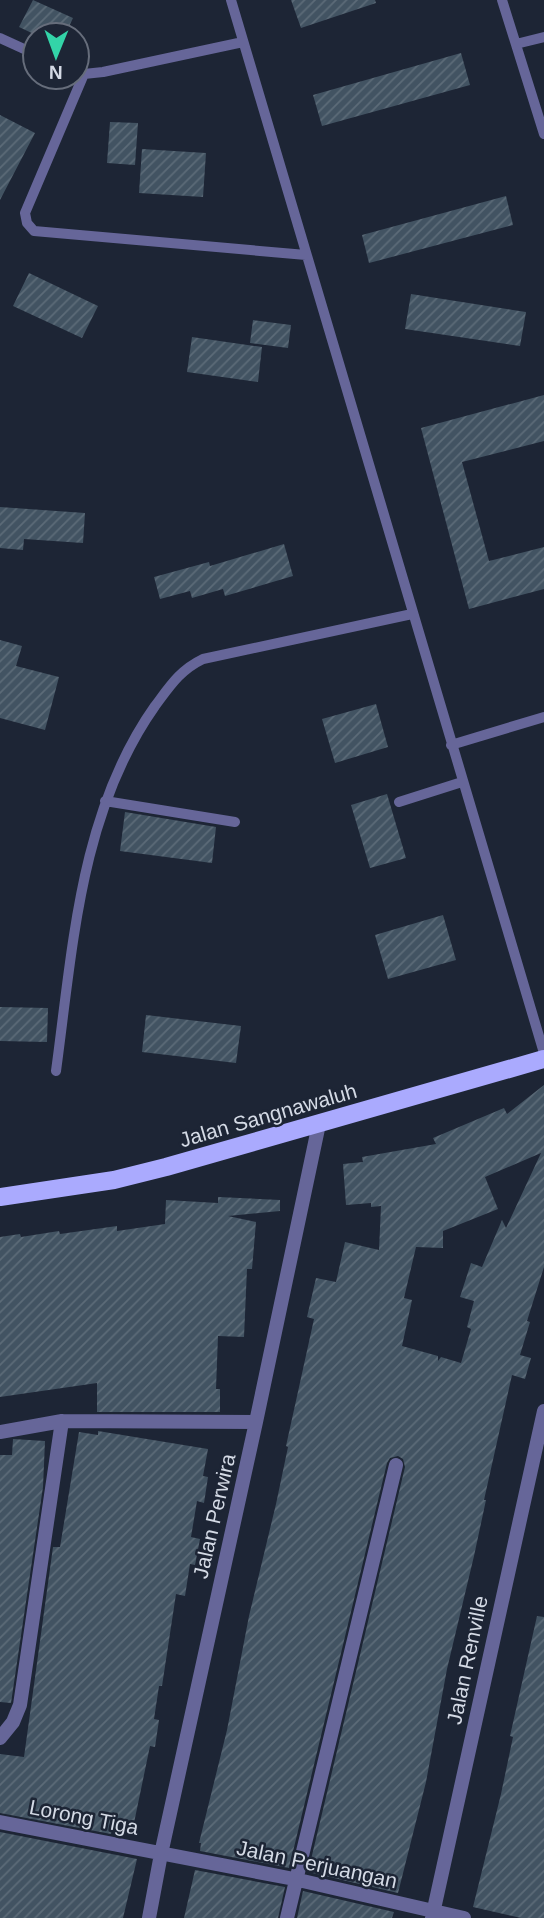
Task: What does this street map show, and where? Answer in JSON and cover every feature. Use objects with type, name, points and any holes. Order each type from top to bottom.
[{"type":"main road","name":"Jalan Sangnawaluh","points":[[0,1197],[114,1180],[166,1167],[544,1059]]},
{"type":"street","name":"Jalan Perwira","points":[[149,1918],[319,1124]]},
{"type":"street","name":"Jalan Renville","points":[[433,1914],[544,1411]]},
{"type":"street","points":[[0,1432],[62,1421],[256,1422]]},
{"type":"street","points":[[0,1738],[13,1722],[20,1705],[62,1421]]},
{"type":"street","points":[[287,1918],[396,1465]]},
{"type":"street","name":"Lorong Tiga","points":[[0,1822],[161,1854]]},
{"type":"street","name":"Jalan Perjuangan","points":[[161,1854],[295,1879],[433,1914],[464,1918]]},
{"type":"lane","points":[[231,0],[544,1053]]},
{"type":"lane","points":[[502,0],[544,134]]},
{"type":"lane","points":[[0,37],[21,47]]},
{"type":"lane","points":[[516,44],[544,37]]},
{"type":"lane","points":[[91,72],[103,72],[243,42]]},
{"type":"lane","points":[[73,91],[25,213],[27,223],[34,231],[306,255]]},
{"type":"lane","points":[[56,1071],[82,886],[105,801],[141,726],[177,674],[192,664],[220,655],[412,614]]},
{"type":"lane","points":[[452,745],[544,717]]},
{"type":"lane","points":[[398,802],[462,782]]},
{"type":"lane","points":[[105,801],[235,822]]},
{"type":"building","points":[[33,0],[73,18],[72,21],[22,21]]},
{"type":"building","points":[[291,0],[375,0],[376,3],[301,28]]},
{"type":"building","points":[[461,53],[470,85],[322,126],[313,95]]},
{"type":"building","points":[[0,115],[35,133],[0,200]]},
{"type":"building","points":[[110,122],[138,123],[135,165],[107,163]]},
{"type":"building","points":[[142,149],[206,153],[203,197],[139,193]]},
{"type":"building","points":[[506,196],[513,225],[369,263],[362,235]]},
{"type":"building","points":[[29,273],[98,306],[82,338],[13,306]]},
{"type":"building","points":[[411,294],[526,312],[520,346],[405,329]]},
{"type":"building","points":[[253,320],[291,325],[288,348],[250,343]]},
{"type":"building","points":[[192,337],[262,347],[258,382],[187,372]]},
{"type":"building","points":[[544,395],[544,441],[462,462],[489,561],[544,547],[544,589],[469,609],[421,428]]},
{"type":"building","points":[[0,507],[85,513],[83,543],[24,539],[23,550],[0,548]]},
{"type":"building","points":[[284,544],[293,576],[225,596],[223,589],[192,598],[190,591],[160,599],[154,577],[209,562],[210,566]]},
{"type":"building","points":[[0,640],[22,646],[16,666],[59,677],[45,730],[0,718]]},
{"type":"building","points":[[376,704],[388,747],[335,763],[322,719]]},
{"type":"building","points":[[387,794],[406,858],[370,868],[351,805]]},
{"type":"building","points":[[125,812],[216,827],[212,863],[120,851]]},
{"type":"building","points":[[443,915],[456,960],[388,979],[375,935]]},
{"type":"building","points":[[0,1007],[48,1008],[47,1042],[0,1041]]},
{"type":"building","points":[[146,1015],[241,1026],[236,1063],[142,1052]]},
{"type":"building","points":[[544,1085],[544,1267],[527,1321],[530,1322],[520,1355],[531,1358],[525,1379],[512,1375],[447,1669],[426,1782],[398,1893],[308,1872],[405,1467],[403,1459],[398,1456],[390,1458],[387,1463],[289,1868],[200,1851],[199,1843],[227,1730],[314,1319],[307,1317],[316,1278],[336,1282],[345,1242],[379,1250],[381,1206],[371,1207],[371,1203],[346,1205],[343,1164],[363,1162],[362,1157],[436,1144],[433,1138],[504,1108],[507,1114]],"holes":[[[541,1153],[506,1228],[502,1220],[482,1267],[471,1263],[460,1297],[474,1301],[467,1327],[471,1329],[461,1363],[441,1357],[438,1361],[438,1356],[402,1346],[412,1300],[404,1298],[416,1247],[443,1248],[443,1231],[498,1209],[485,1177]]]},
{"type":"building","points":[[218,1197],[280,1200],[280,1211],[228,1216],[256,1222],[252,1269],[247,1269],[244,1337],[218,1336],[216,1389],[220,1389],[220,1412],[97,1412],[97,1383],[0,1397],[0,1237],[20,1234],[21,1237],[59,1231],[60,1234],[117,1226],[117,1231],[165,1224],[166,1200],[218,1203]]},
{"type":"building","points":[[98,1431],[208,1449],[203,1476],[208,1477],[204,1503],[197,1501],[191,1537],[200,1539],[195,1565],[190,1564],[185,1596],[176,1594],[162,1686],[159,1686],[154,1719],[159,1720],[155,1747],[150,1746],[134,1823],[114,1819],[111,1834],[0,1813],[0,1754],[24,1757],[53,1547],[60,1547],[79,1432],[98,1435]]},
{"type":"building","points":[[13,1439],[45,1441],[43,1487],[11,1703],[0,1702],[0,1455],[12,1455]]},
{"type":"building","points":[[537,1616],[544,1617],[544,1918],[521,1918],[473,1907],[501,1794],[513,1737],[510,1736]]},
{"type":"building","points":[[0,1832],[137,1859],[123,1918],[0,1918]]},
{"type":"building","points":[[195,1870],[285,1887],[278,1918],[184,1918]]},
{"type":"building","points":[[303,1891],[394,1912],[392,1918],[297,1918]]}]
